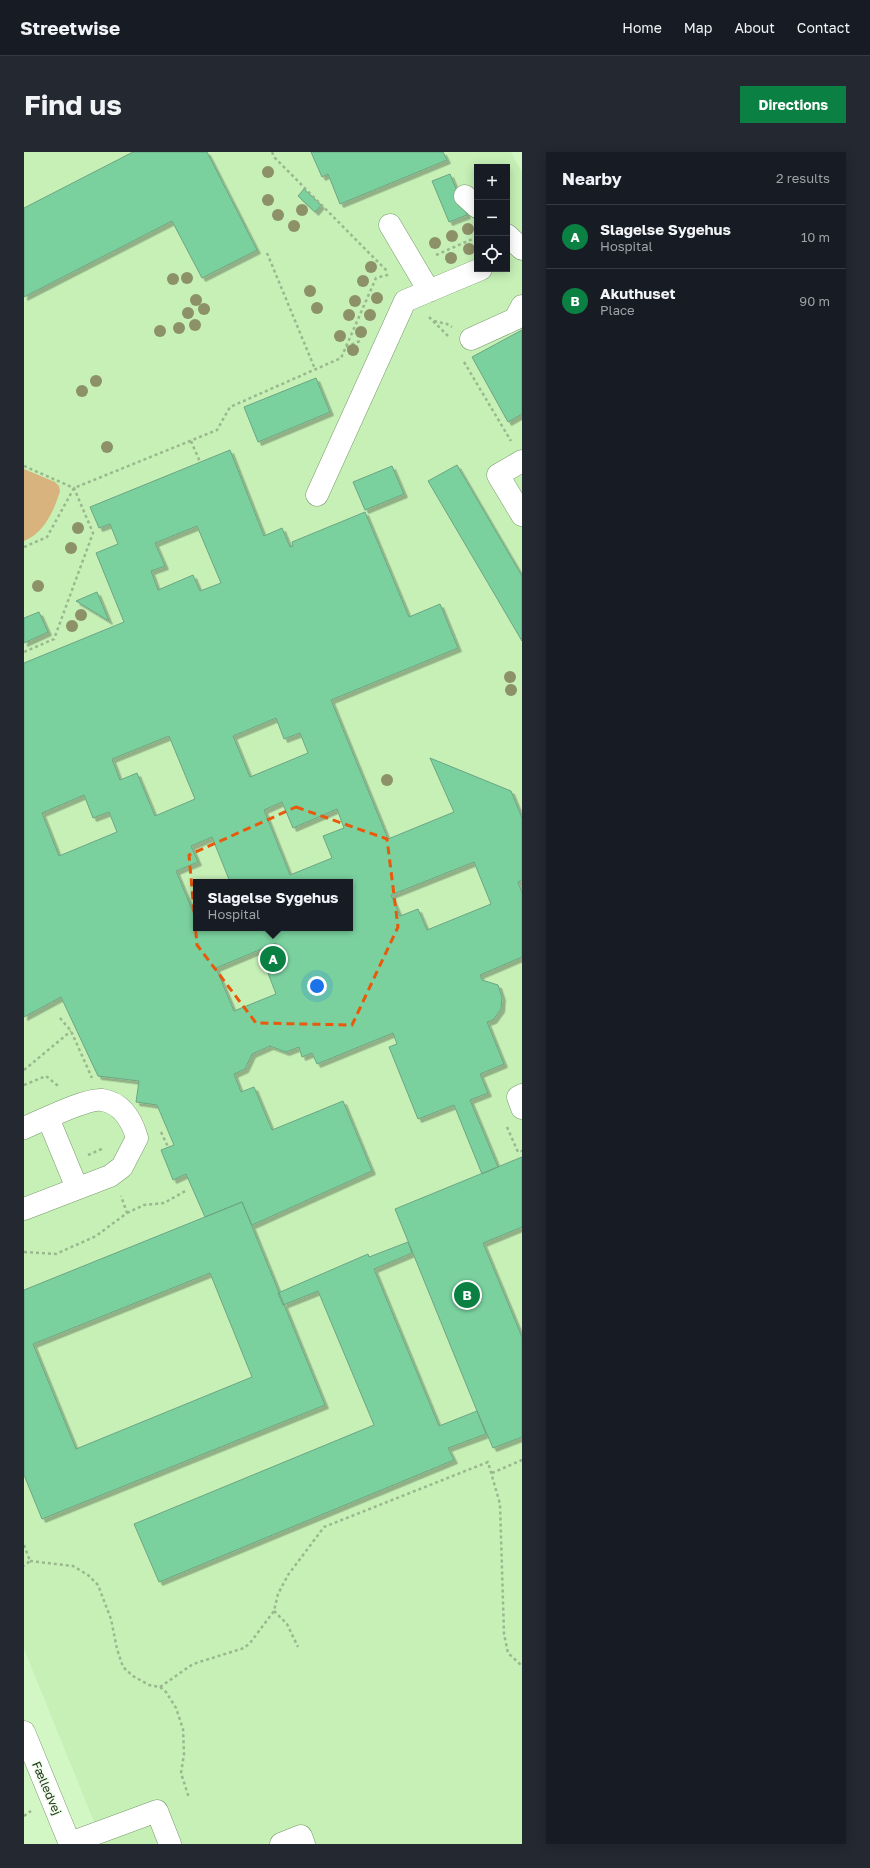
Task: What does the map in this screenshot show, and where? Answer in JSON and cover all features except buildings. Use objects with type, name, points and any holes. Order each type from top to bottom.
[{"type":"street","points":[[390,226],[429,291]]},
{"type":"street","points":[[508,236],[522,250],[510,256]]},
{"type":"street","points":[[317,495],[405,301],[474,272]]},
{"type":"street","points":[[471,339],[515,319],[522,306]]},
{"type":"street","points":[[522,461],[498,475],[522,515]]},
{"type":"street","points":[[522,1095],[518,1097],[522,1108]]},
{"type":"street","points":[[24,1128],[82,1104],[102,1100],[115,1105],[126,1114],[133,1125],[137,1138],[122,1166],[113,1173],[24,1209]]},
{"type":"street","points":[[48,1118],[77,1188]]},
{"type":"street","name":"Fælledvej","points":[[24,1732],[30,1763],[70,1843]]},
{"type":"street","points":[[70,1843],[157,1811],[170,1844]]},
{"type":"street","points":[[281,1844],[301,1836],[304,1844]]},
{"type":"path","points":[[24,547],[47,537],[74,488],[217,430],[230,407],[341,358],[376,278],[474,238]]},
{"type":"path","points":[[267,253],[315,369]]},
{"type":"path","points":[[191,441],[200,462]]},
{"type":"path","points":[[24,466],[74,488],[93,533],[54,639],[24,652]]},
{"type":"path","points":[[60,1018],[71,1031],[92,1078],[100,1080]]},
{"type":"path","points":[[24,1070],[71,1031]]},
{"type":"path","points":[[24,1085],[46,1076],[57,1085],[68,1110]]},
{"type":"path","points":[[113,1173],[127,1213]]},
{"type":"path","points":[[24,1252],[56,1254],[96,1236],[127,1213],[144,1206],[164,1203],[186,1190]]},
{"type":"path","points":[[492,1473],[522,1460]]},
{"type":"path","points":[[160,1687],[193,1664],[244,1648],[274,1610],[278,1594],[288,1575],[324,1527],[488,1462],[500,1504],[504,1634],[508,1652],[522,1666]]},
{"type":"path","points":[[24,1545],[30,1561]]},
{"type":"path","points":[[24,1566],[30,1561],[73,1566],[98,1584],[104,1599],[124,1667],[133,1676],[144,1682],[160,1687],[166,1692],[176,1708],[183,1729],[184,1754],[181,1773],[189,1798]]},
{"type":"path","points":[[274,1610],[288,1624],[298,1646]]},
{"type":"highlighted area","points":[[296,807],[387,839],[398,927],[352,1025],[256,1023],[197,945],[189,855]]},
{"type":"shaded area","points":[[24,152],[511,152],[522,172],[522,1844],[103,1844],[24,1649]]},
{"type":"shaded area","points":[[24,469],[55,482],[59,486],[60,491],[55,506],[43,527],[37,533],[24,541]]},
{"type":"place","name":"Slagelse Sygehus","points":[[273,959]]},
{"type":"place","name":"Akuthuset","points":[[467,1295]]}]
